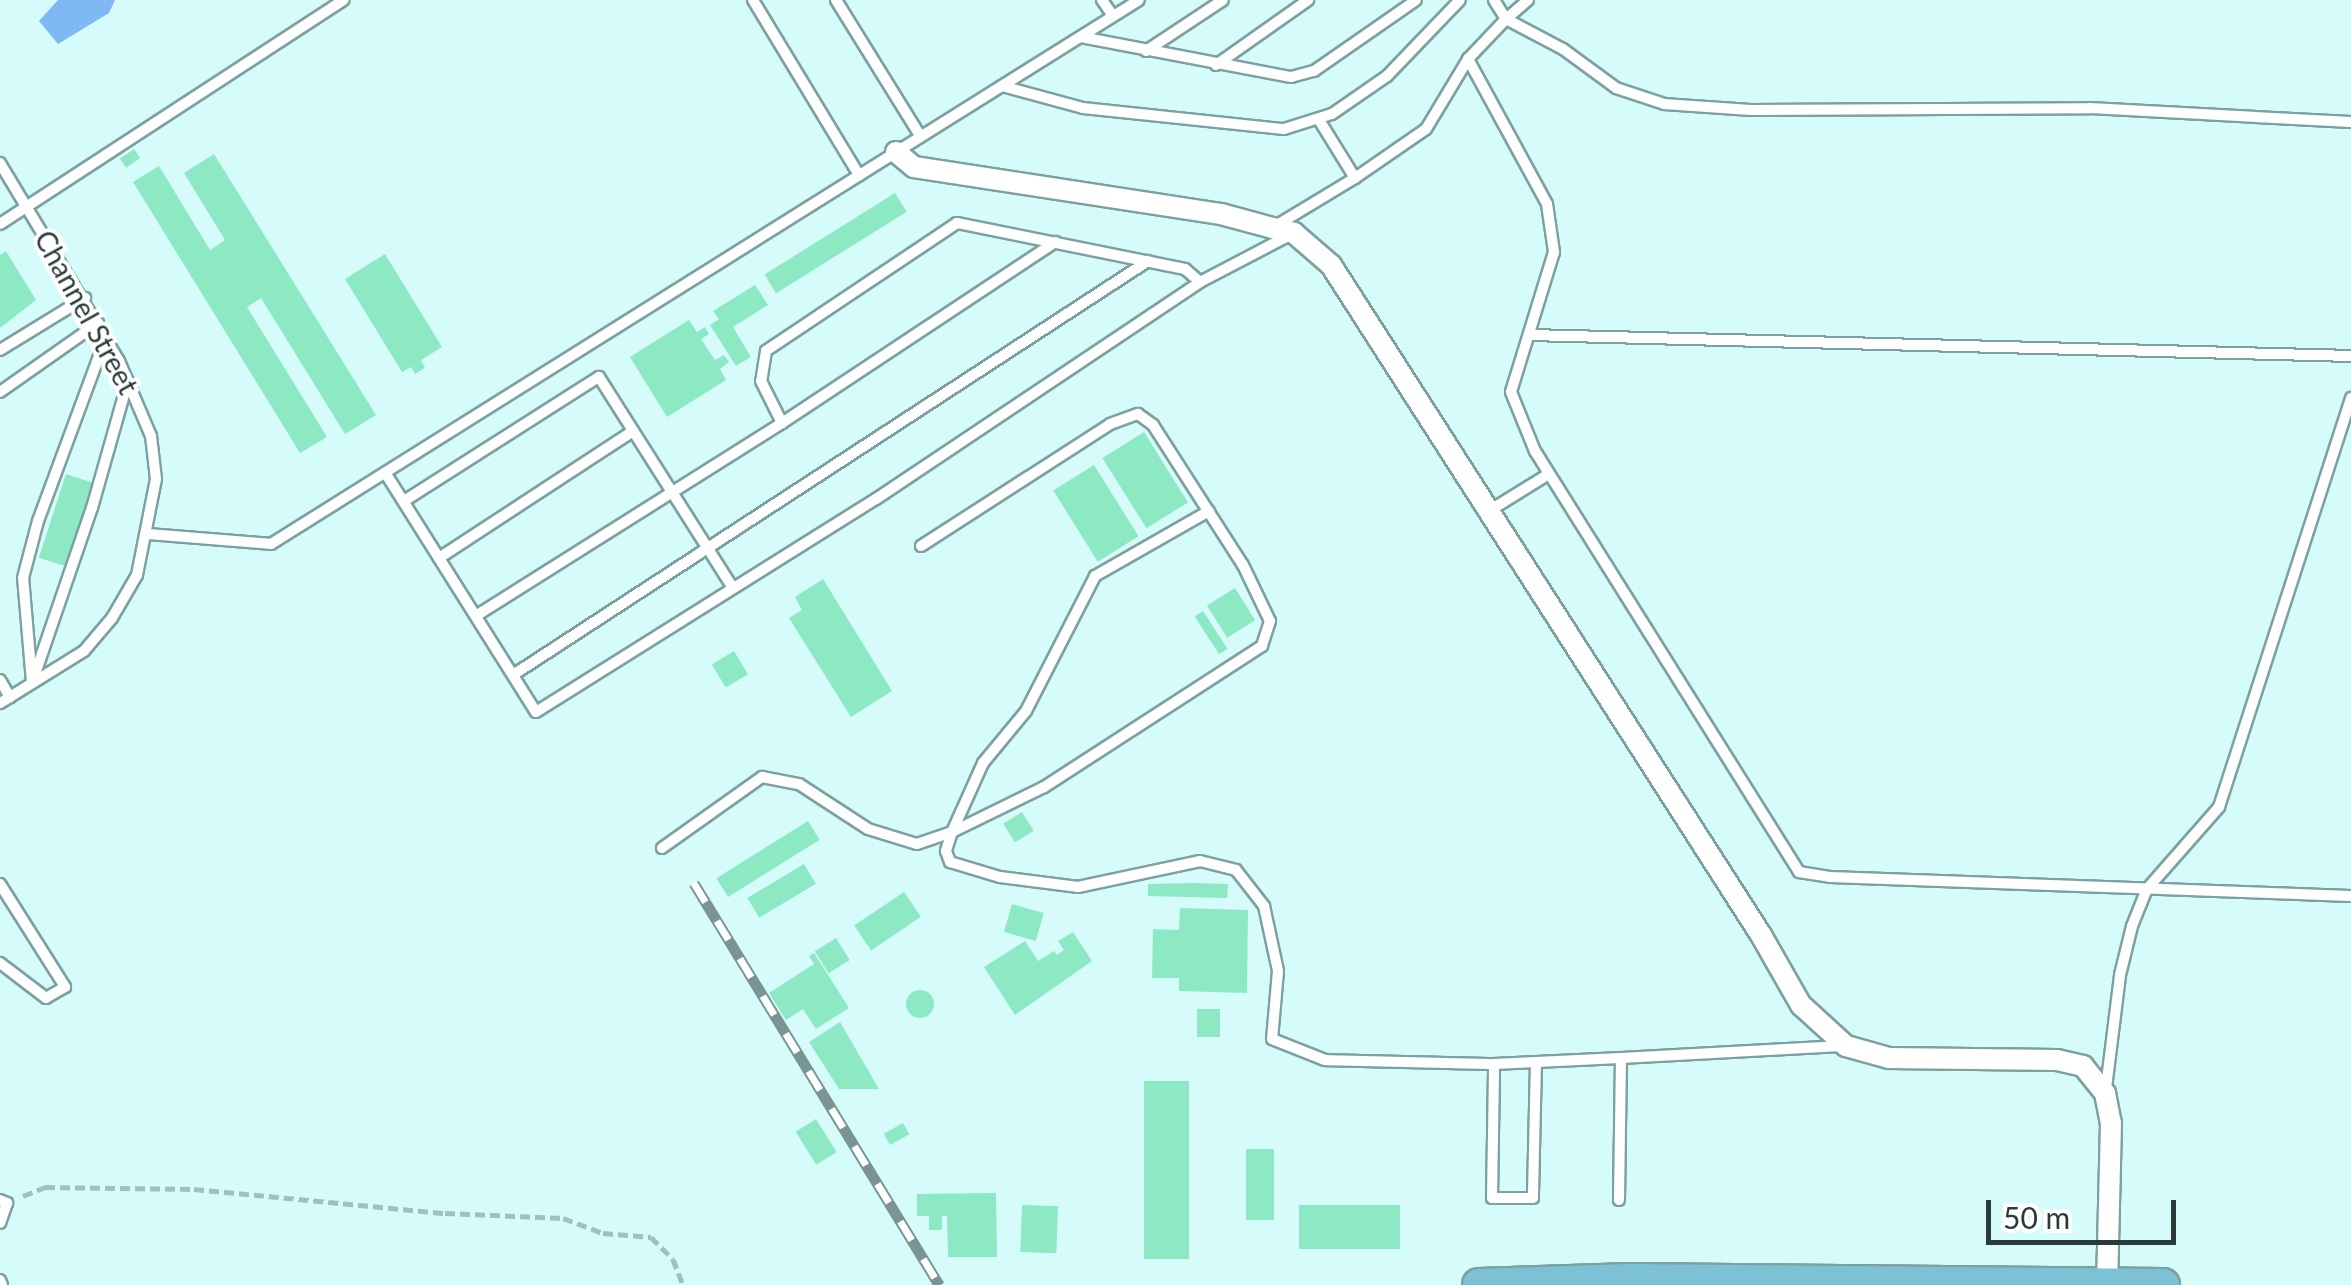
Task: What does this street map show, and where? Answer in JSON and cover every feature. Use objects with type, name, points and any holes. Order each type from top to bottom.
[{"type":"main road","points":[[1479,1285],[1629,1280],[2163,1285]]},
{"type":"street","points":[[896,152],[914,168],[1221,214],[1294,233],[1331,265],[1762,935],[1801,1005],[1846,1046],[1889,1058],[2057,1060],[2083,1066],[2105,1093],[2111,1123],[2107,1284]]},
{"type":"lane","points":[[0,224],[181,102],[344,0]]},
{"type":"lane","points":[[753,0],[859,175]]},
{"type":"lane","points":[[836,0],[921,137]]},
{"type":"lane","points":[[1102,0],[1114,16]]},
{"type":"lane","points":[[147,534],[271,544],[1139,0]]},
{"type":"lane","points":[[1146,50],[1223,0]]},
{"type":"lane","points":[[1216,64],[1308,0]]},
{"type":"lane","points":[[1080,37],[1278,78],[1314,70],[1416,0]]},
{"type":"lane","points":[[1002,86],[1084,108],[1284,129],[1319,120],[1386,76],[1460,0]]},
{"type":"lane","points":[[1494,0],[1506,18],[1563,49],[1616,88],[1664,104],[1750,110],[2090,108],[2351,122]]},
{"type":"lane","points":[[1273,228],[1426,129],[1468,59],[1528,0]]},
{"type":"lane","points":[[1468,59],[1547,204],[1554,252],[1511,392],[1549,474],[1799,872],[1830,878],[2351,896]]},
{"type":"lane","points":[[1319,120],[1354,178]]},
{"type":"lane","name":"Channel Street","points":[[0,164],[85,298],[128,380],[151,436],[156,479],[136,575],[112,618],[84,650],[5,700]]},
{"type":"lane","points":[[782,424],[761,381],[766,351],[958,223],[1185,269],[1200,282]]},
{"type":"lane","points":[[386,474],[536,712],[733,588],[1200,282],[1294,233]]},
{"type":"lane","points":[[476,616],[782,424],[1055,242]]},
{"type":"lane","points":[[513,675],[1148,261]]},
{"type":"lane","points":[[0,350],[85,298]]},
{"type":"lane","points":[[0,392],[98,323]]},
{"type":"lane","points":[[1529,335],[2351,356]]},
{"type":"lane","points":[[32,682],[23,578],[38,521],[106,337]]},
{"type":"lane","points":[[404,501],[599,377],[733,588]]},
{"type":"lane","points":[[32,682],[92,508],[128,380]]},
{"type":"lane","points":[[2105,1093],[2125,944],[2148,888],[2219,807],[2351,398]]},
{"type":"lane","points":[[662,848],[762,777],[799,784],[868,829],[917,844],[952,832],[1044,787],[1262,646],[1270,622],[1243,565],[1153,425],[1138,414],[1110,424],[921,546]]},
{"type":"lane","points":[[438,558],[634,430]]},
{"type":"lane","points":[[1488,511],[1549,474]]},
{"type":"lane","points":[[1208,511],[1095,576],[1026,710],[983,763],[952,832],[946,850],[950,862],[1000,877],[1078,887],[1200,861],[1236,870],[1264,906],[1278,972],[1272,1039],[1325,1060],[1494,1064],[1846,1046]]},
{"type":"lane","points":[[0,680],[5,700]]},
{"type":"lane","points":[[0,884],[65,988],[46,998],[0,963]]},
{"type":"lane","points":[[1620,1200],[1621,1058]]},
{"type":"lane","points":[[1494,1064],[1492,1198],[1533,1198],[1536,1062]]},
{"type":"lane","points":[[0,1223],[3,1202]]},
{"type":"path","points":[[3,1202],[45,1187],[194,1189],[445,1213],[563,1218],[603,1233],[651,1238],[674,1259],[683,1285]]},
{"type":"water","points":[[58,0],[115,0],[109,13],[58,44],[39,21]]},
{"type":"building","points":[[134,149],[140,158],[126,168],[120,159]]},
{"type":"building","points":[[214,154],[376,415],[345,434],[261,298],[247,307],[327,437],[300,453],[133,182],[159,166],[210,250],[225,240],[184,173]]},
{"type":"building","points":[[895,193],[907,212],[776,293],[764,275]]},
{"type":"building","points":[[6,251],[36,300],[0,328],[0,255]]},
{"type":"building","points":[[385,254],[442,347],[421,360],[425,368],[415,374],[411,367],[402,372],[345,279]]},
{"type":"building","points":[[755,285],[768,305],[733,327],[751,357],[736,366],[710,325],[719,319],[713,311]]},
{"type":"building","points":[[689,320],[697,332],[705,327],[709,334],[701,339],[715,360],[724,355],[729,362],[720,369],[726,380],[667,417],[630,357]]},
{"type":"building","points":[[1144,432],[1188,502],[1146,528],[1102,458]]},
{"type":"building","points":[[1094,465],[1139,536],[1098,562],[1053,490]]},
{"type":"building","points":[[66,474],[93,483],[65,566],[39,558]]},
{"type":"building","points":[[823,579],[892,691],[851,717],[789,618],[802,610],[795,597]]},
{"type":"building","points":[[1235,588],[1255,620],[1227,638],[1207,605]]},
{"type":"building","points":[[1203,611],[1228,649],[1219,654],[1195,616]]},
{"type":"building","points":[[734,651],[748,674],[726,688],[712,664]]},
{"type":"building","points":[[1022,812],[1034,831],[1015,842],[1003,824]]},
{"type":"building","points":[[808,821],[820,840],[728,897],[716,878]]},
{"type":"building","points":[[804,864],[816,884],[759,918],[747,898]]},
{"type":"building","points":[[1148,884],[1228,884],[1227,898],[1148,896]]},
{"type":"building","points":[[904,892],[921,917],[871,950],[854,926]]},
{"type":"building","points":[[1012,904],[1044,913],[1036,941],[1004,932]]},
{"type":"building","points":[[1180,908],[1248,910],[1247,993],[1179,991],[1179,978],[1152,978],[1153,929],[1179,930]]},
{"type":"building","points":[[1073,932],[1092,961],[1015,1015],[984,967],[1025,941],[1038,961],[1054,951],[1057,955],[1064,950],[1058,941]]},
{"type":"building","points":[[836,938],[850,960],[829,973],[815,951]]},
{"type":"building","points":[[814,953],[849,1008],[816,1029],[803,1009],[786,1020],[769,993],[814,964],[809,956]]},
{"type":"building","points":[[920,990],[930,994],[934,1004],[930,1014],[920,1018],[910,1014],[906,1004],[910,994]]},
{"type":"building","points":[[1197,1009],[1220,1009],[1220,1037],[1197,1037]]},
{"type":"building","points":[[840,1022],[879,1089],[839,1089],[809,1042]]},
{"type":"building","points":[[1144,1081],[1189,1081],[1189,1259],[1144,1259]]},
{"type":"building","points":[[816,1119],[837,1152],[816,1165],[796,1132]]},
{"type":"building","points":[[903,1123],[909,1134],[890,1145],[884,1134]]},
{"type":"building","points":[[1246,1149],[1274,1149],[1274,1220],[1246,1220]]},
{"type":"building","points":[[996,1193],[997,1257],[948,1257],[947,1216],[942,1216],[942,1230],[929,1230],[929,1216],[917,1216],[917,1194]]},
{"type":"building","points":[[1022,1205],[1058,1206],[1056,1253],[1020,1252]]},
{"type":"building","points":[[1299,1205],[1400,1205],[1400,1249],[1299,1249]]},
{"type":"railway","points":[[694,883],[939,1285]]}]
